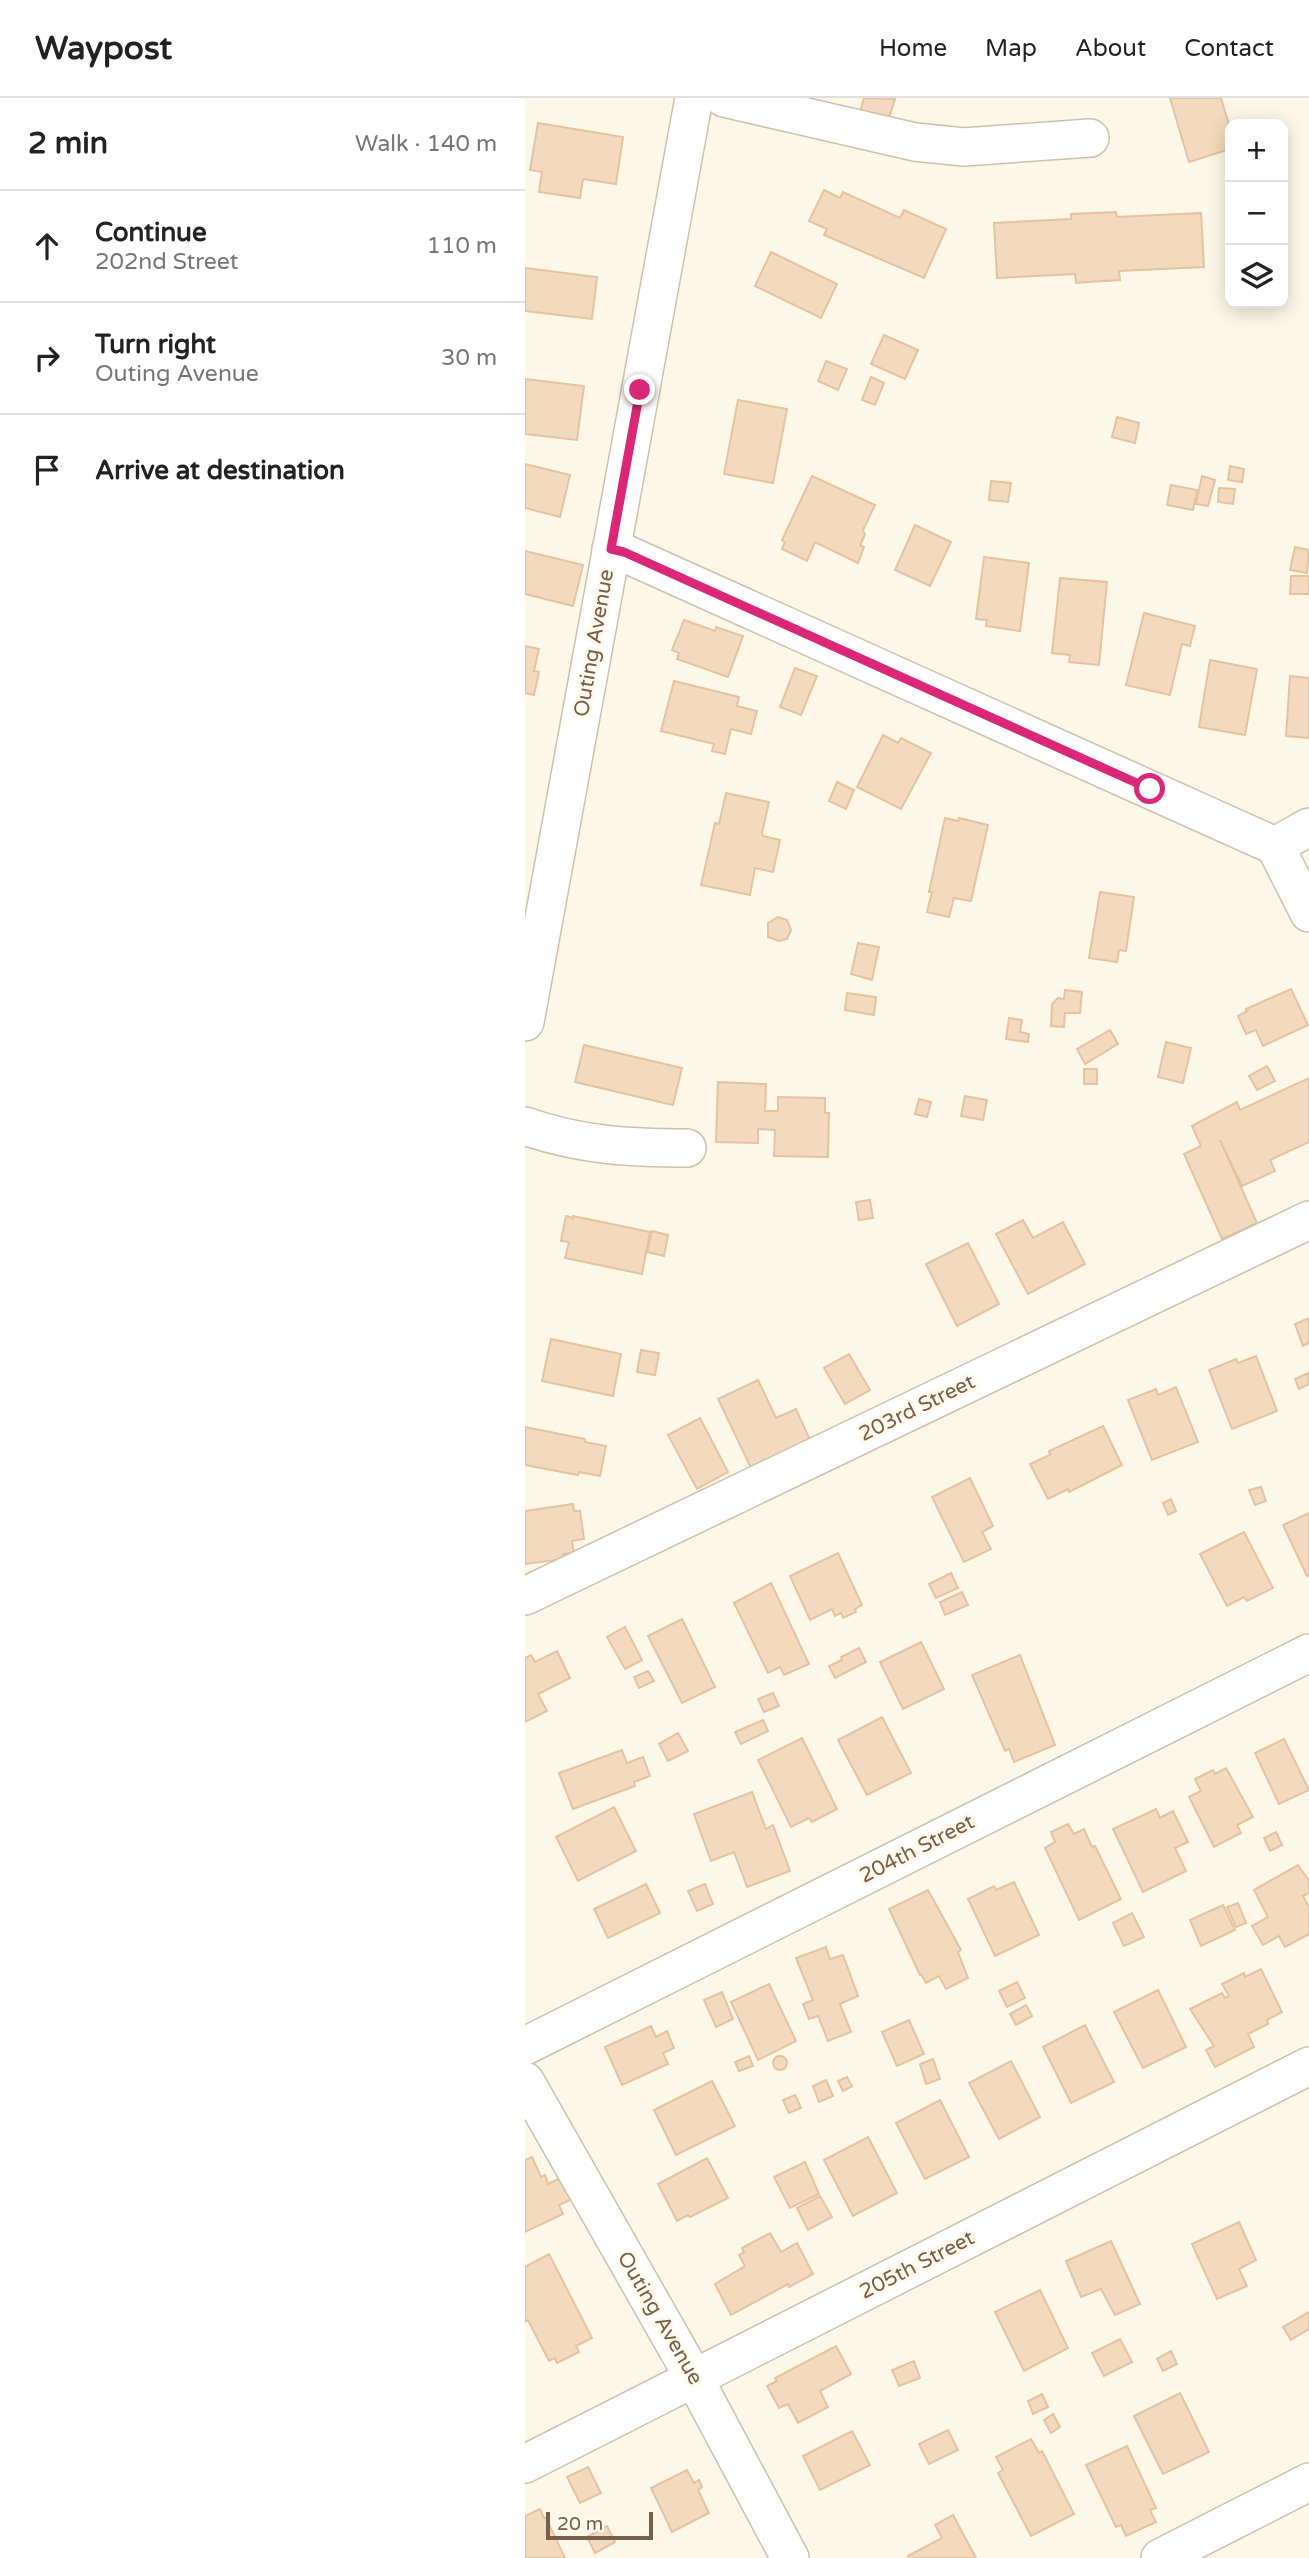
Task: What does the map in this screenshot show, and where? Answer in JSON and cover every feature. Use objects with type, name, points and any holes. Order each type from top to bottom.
[{"type":"street","name":"Outing Avenue","points":[[527,1006],[694,98]]},
{"type":"street","points":[[724,98],[915,142],[964,147],[1090,138]]},
{"type":"street","points":[[611,549],[637,558],[1275,846],[1309,913]]},
{"type":"street","points":[[1275,846],[1309,827]]},
{"type":"street","points":[[525,1126],[559,1138],[628,1148],[687,1148]]},
{"type":"street","name":"203rd Street","points":[[525,1596],[1309,1220]]},
{"type":"street","name":"204th Street","points":[[525,2046],[1309,1653]]},
{"type":"street","name":"205th Street","points":[[525,2464],[1309,2066]]},
{"type":"street","name":"Outing Avenue","points":[[525,2081],[694,2378],[790,2558]]},
{"type":"street","points":[[1160,2558],[1309,2482]]},
{"type":"building","points":[[864,98],[895,99],[890,115],[884,119],[860,112]]},
{"type":"building","points":[[1170,98],[1221,98],[1227,119],[1225,119],[1225,151],[1189,162]]},
{"type":"building","points":[[538,123],[623,137],[616,184],[583,179],[580,198],[539,192],[542,172],[530,170]]},
{"type":"building","points":[[824,190],[840,198],[843,192],[900,218],[904,210],[946,229],[924,278],[824,235],[827,229],[809,221]]},
{"type":"building","points":[[1116,212],[1117,217],[1201,213],[1204,267],[1119,271],[1120,280],[1076,283],[1075,274],[997,278],[994,223],[1071,219],[1071,214]]},
{"type":"building","points":[[771,252],[837,284],[821,318],[755,286]]},
{"type":"building","points":[[525,268],[597,277],[592,319],[525,311]]},
{"type":"building","points":[[884,335],[918,350],[905,379],[871,364]]},
{"type":"building","points":[[826,361],[847,369],[838,390],[818,381]]},
{"type":"building","points":[[871,377],[884,383],[875,405],[862,400]]},
{"type":"building","points":[[525,379],[584,386],[577,440],[525,434]]},
{"type":"building","points":[[738,400],[787,409],[773,483],[724,474]]},
{"type":"building","points":[[1117,417],[1139,423],[1135,443],[1112,437]]},
{"type":"building","points":[[525,464],[570,475],[560,517],[525,508]]},
{"type":"building","points":[[1230,466],[1244,469],[1242,482],[1228,480]]},
{"type":"building","points":[[812,476],[875,505],[863,530],[865,535],[860,545],[864,547],[858,563],[815,542],[807,561],[782,549],[785,542],[782,540]]},
{"type":"building","points":[[1202,476],[1215,480],[1208,506],[1196,504]]},
{"type":"building","points":[[991,481],[1011,483],[1008,502],[989,500]]},
{"type":"building","points":[[1171,485],[1197,490],[1193,510],[1167,505]]},
{"type":"building","points":[[1219,488],[1235,489],[1233,504],[1218,502]]},
{"type":"building","points":[[915,525],[951,542],[930,586],[895,570]]},
{"type":"building","points":[[1295,547],[1309,550],[1307,573],[1290,570]]},
{"type":"building","points":[[525,551],[583,565],[573,606],[525,594]]},
{"type":"building","points":[[984,557],[1029,563],[1020,631],[986,626],[987,620],[976,619]]},
{"type":"building","points":[[1291,576],[1309,576],[1309,594],[1290,594]]},
{"type":"building","points":[[1060,578],[1107,582],[1099,665],[1069,662],[1070,655],[1052,653]]},
{"type":"building","points":[[1144,613],[1195,626],[1190,646],[1182,644],[1170,695],[1126,685]]},
{"type":"building","points":[[684,620],[715,631],[716,627],[743,636],[728,677],[677,659],[679,653],[672,650]]},
{"type":"building","points":[[525,646],[539,649],[534,671],[539,672],[534,695],[525,693]]},
{"type":"building","points":[[1210,660],[1257,669],[1245,735],[1199,727]]},
{"type":"building","points":[[795,668],[817,676],[801,715],[780,707]]},
{"type":"building","points":[[1290,676],[1309,678],[1309,738],[1286,736]]},
{"type":"building","points":[[674,681],[739,697],[737,706],[757,711],[751,734],[731,729],[725,754],[712,751],[714,744],[661,731]]},
{"type":"building","points":[[883,735],[898,743],[901,738],[931,753],[901,809],[857,787]]},
{"type":"building","points":[[837,782],[854,790],[846,809],[829,801]]},
{"type":"building","points":[[726,793],[769,802],[762,833],[763,836],[780,840],[773,872],[755,868],[750,895],[701,885],[715,823],[719,824]]},
{"type":"building","points":[[945,818],[958,821],[959,818],[988,825],[971,901],[954,898],[949,917],[927,912]]},
{"type":"building","points":[[1100,892],[1134,897],[1126,951],[1119,950],[1117,962],[1089,958]]},
{"type":"building","points":[[778,917],[787,920],[791,930],[787,939],[779,941],[768,937],[768,923]]},
{"type":"building","points":[[858,943],[879,947],[872,980],[851,974]]},
{"type":"building","points":[[1291,989],[1308,1025],[1263,1046],[1256,1030],[1246,1034],[1238,1016],[1247,1011],[1246,1009]]},
{"type":"building","points":[[1065,990],[1082,992],[1080,1013],[1065,1013],[1064,1027],[1051,1026],[1052,1004],[1058,998],[1064,999]]},
{"type":"building","points":[[847,993],[876,997],[874,1015],[845,1010]]},
{"type":"building","points":[[1009,1018],[1022,1020],[1020,1032],[1029,1034],[1028,1042],[1006,1039]]},
{"type":"building","points":[[1110,1030],[1118,1044],[1085,1064],[1077,1049]]},
{"type":"building","points":[[1166,1042],[1191,1048],[1183,1083],[1158,1077]]},
{"type":"building","points":[[584,1045],[682,1068],[673,1105],[575,1082]]},
{"type":"building","points":[[1267,1066],[1275,1081],[1257,1090],[1249,1076]]},
{"type":"building","points":[[1084,1069],[1097,1069],[1097,1084],[1084,1084]]},
{"type":"building","points":[[1309,1078],[1309,1142],[1270,1160],[1275,1171],[1242,1186],[1220,1140],[1257,1223],[1222,1239],[1184,1154],[1201,1146],[1192,1126],[1237,1102],[1240,1110]]},
{"type":"building","points":[[718,1082],[766,1084],[765,1111],[778,1111],[778,1097],[825,1098],[825,1113],[829,1113],[828,1157],[774,1156],[775,1130],[758,1129],[758,1143],[716,1142]]},
{"type":"building","points":[[965,1096],[987,1100],[983,1120],[961,1116]]},
{"type":"building","points":[[919,1099],[931,1102],[927,1117],[915,1114]]},
{"type":"building","points":[[870,1200],[873,1218],[859,1220],[856,1202]]},
{"type":"building","points":[[566,1216],[650,1232],[642,1274],[565,1258],[569,1242],[561,1241]]},
{"type":"building","points":[[1023,1220],[1033,1238],[1063,1222],[1085,1264],[1028,1294],[996,1234]]},
{"type":"building","points":[[652,1231],[668,1235],[664,1256],[647,1252]]},
{"type":"building","points":[[968,1243],[999,1304],[957,1326],[926,1264]]},
{"type":"building","points":[[1309,1318],[1309,1343],[1303,1346],[1295,1324]]},
{"type":"building","points":[[551,1339],[621,1354],[613,1396],[542,1381]]},
{"type":"building","points":[[641,1350],[659,1353],[655,1375],[637,1372]]},
{"type":"building","points":[[849,1354],[870,1390],[845,1404],[824,1368]]},
{"type":"building","points":[[1256,1356],[1277,1411],[1232,1429],[1209,1370],[1236,1359],[1238,1363]]},
{"type":"building","points":[[1308,1373],[1309,1384],[1299,1389],[1295,1379]]},
{"type":"building","points":[[758,1380],[776,1418],[796,1409],[811,1442],[752,1470],[718,1399]]},
{"type":"building","points":[[1176,1387],[1198,1442],[1152,1460],[1128,1400],[1156,1389],[1158,1395]]},
{"type":"building","points":[[700,1418],[728,1472],[697,1489],[668,1435]]},
{"type":"building","points":[[1103,1426],[1122,1465],[1069,1492],[1068,1489],[1048,1499],[1030,1464],[1050,1455],[1049,1451]]},
{"type":"building","points":[[525,1427],[606,1446],[600,1476],[579,1472],[578,1475],[525,1465]]},
{"type":"building","points":[[970,1478],[993,1526],[982,1532],[991,1549],[964,1562],[932,1497]]},
{"type":"building","points":[[1261,1487],[1266,1501],[1255,1505],[1249,1490]]},
{"type":"building","points":[[1171,1499],[1176,1511],[1168,1515],[1163,1503]]},
{"type":"building","points":[[573,1504],[574,1511],[580,1511],[584,1539],[572,1541],[574,1553],[563,1554],[564,1559],[525,1564],[525,1511]]},
{"type":"building","points":[[1309,1513],[1309,1576],[1307,1576],[1283,1525]]},
{"type":"building","points":[[1244,1532],[1273,1588],[1247,1601],[1244,1597],[1227,1606],[1200,1554]]},
{"type":"building","points":[[838,1553],[862,1605],[855,1609],[856,1612],[843,1618],[841,1613],[835,1616],[832,1609],[810,1620],[790,1576]]},
{"type":"building","points":[[951,1573],[958,1588],[936,1598],[929,1584]]},
{"type":"building","points":[[771,1583],[809,1664],[784,1675],[780,1667],[768,1673],[734,1603]]},
{"type":"building","points":[[962,1592],[968,1605],[945,1615],[940,1602]]},
{"type":"building","points":[[682,1619],[715,1687],[682,1703],[648,1636]]},
{"type":"building","points":[[625,1627],[642,1660],[625,1669],[607,1637]]},
{"type":"building","points":[[921,1642],[944,1689],[903,1709],[880,1662]]},
{"type":"building","points":[[859,1648],[866,1662],[835,1678],[829,1666]]},
{"type":"building","points":[[557,1651],[570,1678],[538,1694],[547,1711],[525,1722],[525,1658],[531,1655],[535,1662]]},
{"type":"building","points":[[1020,1655],[1055,1745],[1014,1762],[1009,1749],[1005,1751],[972,1675]]},
{"type":"building","points":[[648,1671],[654,1681],[639,1688],[634,1677]]},
{"type":"building","points":[[773,1693],[779,1706],[764,1712],[758,1699]]},
{"type":"building","points":[[882,1717],[911,1773],[867,1795],[838,1740]]},
{"type":"building","points":[[763,1720],[768,1731],[741,1744],[735,1732]]},
{"type":"building","points":[[678,1733],[688,1751],[668,1761],[659,1744]]},
{"type":"building","points":[[802,1738],[837,1809],[812,1822],[809,1818],[791,1827],[758,1760]]},
{"type":"building","points":[[1284,1739],[1309,1790],[1279,1804],[1255,1753]]},
{"type":"building","points":[[622,1750],[627,1763],[643,1757],[650,1776],[634,1782],[635,1786],[573,1809],[559,1773]]},
{"type":"building","points":[[1226,1768],[1253,1817],[1237,1825],[1241,1833],[1214,1847],[1189,1797],[1201,1791],[1195,1779],[1213,1770],[1215,1774]]},
{"type":"building","points":[[752,1792],[766,1829],[773,1825],[790,1871],[747,1887],[734,1852],[711,1861],[694,1814]]},
{"type":"building","points":[[614,1807],[636,1851],[578,1881],[556,1837]]},
{"type":"building","points":[[1156,1809],[1160,1818],[1173,1811],[1188,1842],[1175,1848],[1186,1871],[1143,1892],[1113,1829]]},
{"type":"building","points":[[1068,1824],[1074,1834],[1084,1829],[1121,1899],[1079,1920],[1045,1848],[1055,1842],[1051,1832]]},
{"type":"building","points":[[1276,1832],[1282,1845],[1270,1851],[1264,1838]]},
{"type":"building","points":[[1298,1865],[1309,1881],[1309,1893],[1303,1896],[1309,1907],[1309,1934],[1285,1947],[1279,1936],[1263,1945],[1252,1926],[1268,1917],[1254,1890]]},
{"type":"building","points":[[1014,1882],[1039,1935],[995,1956],[968,1899],[994,1886],[996,1890]]},
{"type":"building","points":[[646,1884],[660,1913],[608,1938],[594,1909]]},
{"type":"building","points":[[705,1884],[713,1904],[697,1911],[688,1891]]},
{"type":"building","points":[[928,1890],[961,1950],[958,1952],[968,1978],[946,1989],[939,1976],[926,1983],[920,1975],[889,1909]]},
{"type":"building","points":[[1238,1903],[1246,1923],[1236,1927],[1227,1907]]},
{"type":"building","points":[[1223,1905],[1235,1930],[1201,1946],[1190,1920]]},
{"type":"building","points":[[1132,1913],[1144,1937],[1124,1946],[1113,1923]]},
{"type":"building","points":[[826,1947],[830,1959],[843,1955],[858,1996],[840,2004],[851,2032],[828,2041],[818,2016],[809,2019],[803,2004],[813,2000],[796,1958]]},
{"type":"building","points":[[1261,1969],[1282,2012],[1267,2020],[1268,2024],[1248,2034],[1254,2047],[1215,2067],[1206,2050],[1214,2046],[1190,2009],[1222,1993],[1225,1998],[1229,1996],[1222,1984],[1244,1973],[1245,1977]]},
{"type":"building","points":[[1017,1982],[1025,1998],[1007,2007],[999,1991]]},
{"type":"building","points":[[769,1984],[796,2041],[758,2060],[731,2002]]},
{"type":"building","points":[[1158,1990],[1186,2047],[1143,2068],[1114,2012]]},
{"type":"building","points":[[722,1992],[733,2019],[716,2027],[704,2000]]},
{"type":"building","points":[[1026,2005],[1032,2016],[1016,2025],[1010,2014]]},
{"type":"building","points":[[909,2020],[924,2054],[897,2066],[882,2032]]},
{"type":"building","points":[[1085,2025],[1114,2082],[1071,2103],[1043,2047]]},
{"type":"building","points":[[651,2026],[656,2037],[667,2031],[674,2048],[663,2053],[668,2064],[622,2085],[605,2047]]},
{"type":"building","points":[[749,2056],[753,2066],[739,2071],[735,2062]]},
{"type":"building","points":[[780,2056],[785,2058],[785,2068],[780,2070],[775,2068],[773,2063],[775,2058]]},
{"type":"building","points":[[933,2059],[940,2079],[926,2084],[920,2064]]},
{"type":"building","points":[[1011,2061],[1040,2117],[999,2139],[969,2083]]},
{"type":"building","points":[[847,2077],[852,2086],[843,2091],[838,2081]]},
{"type":"building","points":[[826,2080],[833,2096],[819,2102],[813,2086]]},
{"type":"building","points":[[712,2081],[735,2126],[676,2155],[654,2110]]},
{"type":"building","points":[[795,2095],[801,2108],[789,2113],[783,2100]]},
{"type":"building","points":[[940,2100],[969,2157],[925,2179],[896,2123]]},
{"type":"building","points":[[868,2137],[897,2193],[853,2216],[824,2160]]},
{"type":"building","points":[[532,2157],[541,2177],[545,2175],[548,2184],[562,2177],[572,2199],[559,2205],[563,2214],[525,2232],[525,2160]]},
{"type":"building","points":[[707,2158],[728,2198],[677,2221],[658,2184]]},
{"type":"building","points":[[805,2162],[819,2194],[790,2208],[774,2177]]},
{"type":"building","points":[[820,2196],[832,2217],[808,2230],[797,2208]]},
{"type":"building","points":[[1239,2222],[1256,2260],[1239,2269],[1247,2286],[1217,2299],[1192,2244]]},
{"type":"building","points":[[770,2233],[781,2252],[797,2243],[813,2274],[789,2287],[788,2284],[731,2315],[715,2284],[745,2266],[739,2255],[744,2252],[742,2248]]},
{"type":"building","points":[[1111,2241],[1140,2304],[1115,2315],[1101,2289],[1081,2297],[1066,2261]]},
{"type":"building","points":[[549,2254],[592,2338],[576,2346],[579,2352],[557,2363],[555,2358],[549,2361],[528,2320],[525,2322],[525,2267]]},
{"type":"building","points":[[1040,2290],[1068,2348],[1024,2371],[995,2312]]},
{"type":"building","points":[[1309,2312],[1309,2329],[1291,2340],[1283,2327]]},
{"type":"building","points":[[1120,2339],[1132,2362],[1104,2376],[1092,2353]]},
{"type":"building","points":[[836,2346],[851,2374],[820,2391],[828,2407],[798,2423],[788,2404],[779,2408],[767,2386],[777,2381],[775,2378]]},
{"type":"building","points":[[1171,2351],[1177,2364],[1163,2371],[1157,2359]]},
{"type":"building","points":[[914,2361],[920,2378],[899,2386],[892,2370]]},
{"type":"building","points":[[1180,2393],[1209,2452],[1163,2474],[1134,2416]]},
{"type":"building","points":[[1042,2394],[1048,2407],[1033,2414],[1028,2401]]},
{"type":"building","points":[[1053,2414],[1060,2427],[1051,2433],[1044,2420]]},
{"type":"building","points":[[948,2430],[958,2450],[929,2464],[919,2444]]},
{"type":"building","points":[[852,2431],[870,2465],[820,2490],[803,2456]]},
{"type":"building","points":[[1031,2439],[1039,2453],[1042,2451],[1074,2514],[1031,2536],[998,2473],[1003,2470],[996,2457]]},
{"type":"building","points":[[1127,2446],[1156,2508],[1150,2510],[1156,2522],[1126,2536],[1121,2525],[1116,2527],[1086,2465]]},
{"type":"building","points":[[588,2467],[601,2493],[580,2503],[567,2477]]},
{"type":"building","points":[[687,2470],[694,2483],[699,2480],[702,2487],[698,2490],[709,2513],[672,2532],[651,2488]]},
{"type":"building","points":[[540,2509],[565,2558],[525,2558],[525,2516]]},
{"type":"building","points":[[953,2515],[976,2558],[909,2558],[908,2556],[942,2538],[935,2525]]},
{"type":"building","points":[[607,2526],[615,2542],[595,2553],[587,2537]]},
{"type":"route","points":[[640,390],[611,549],[624,552],[1150,789]]}]
